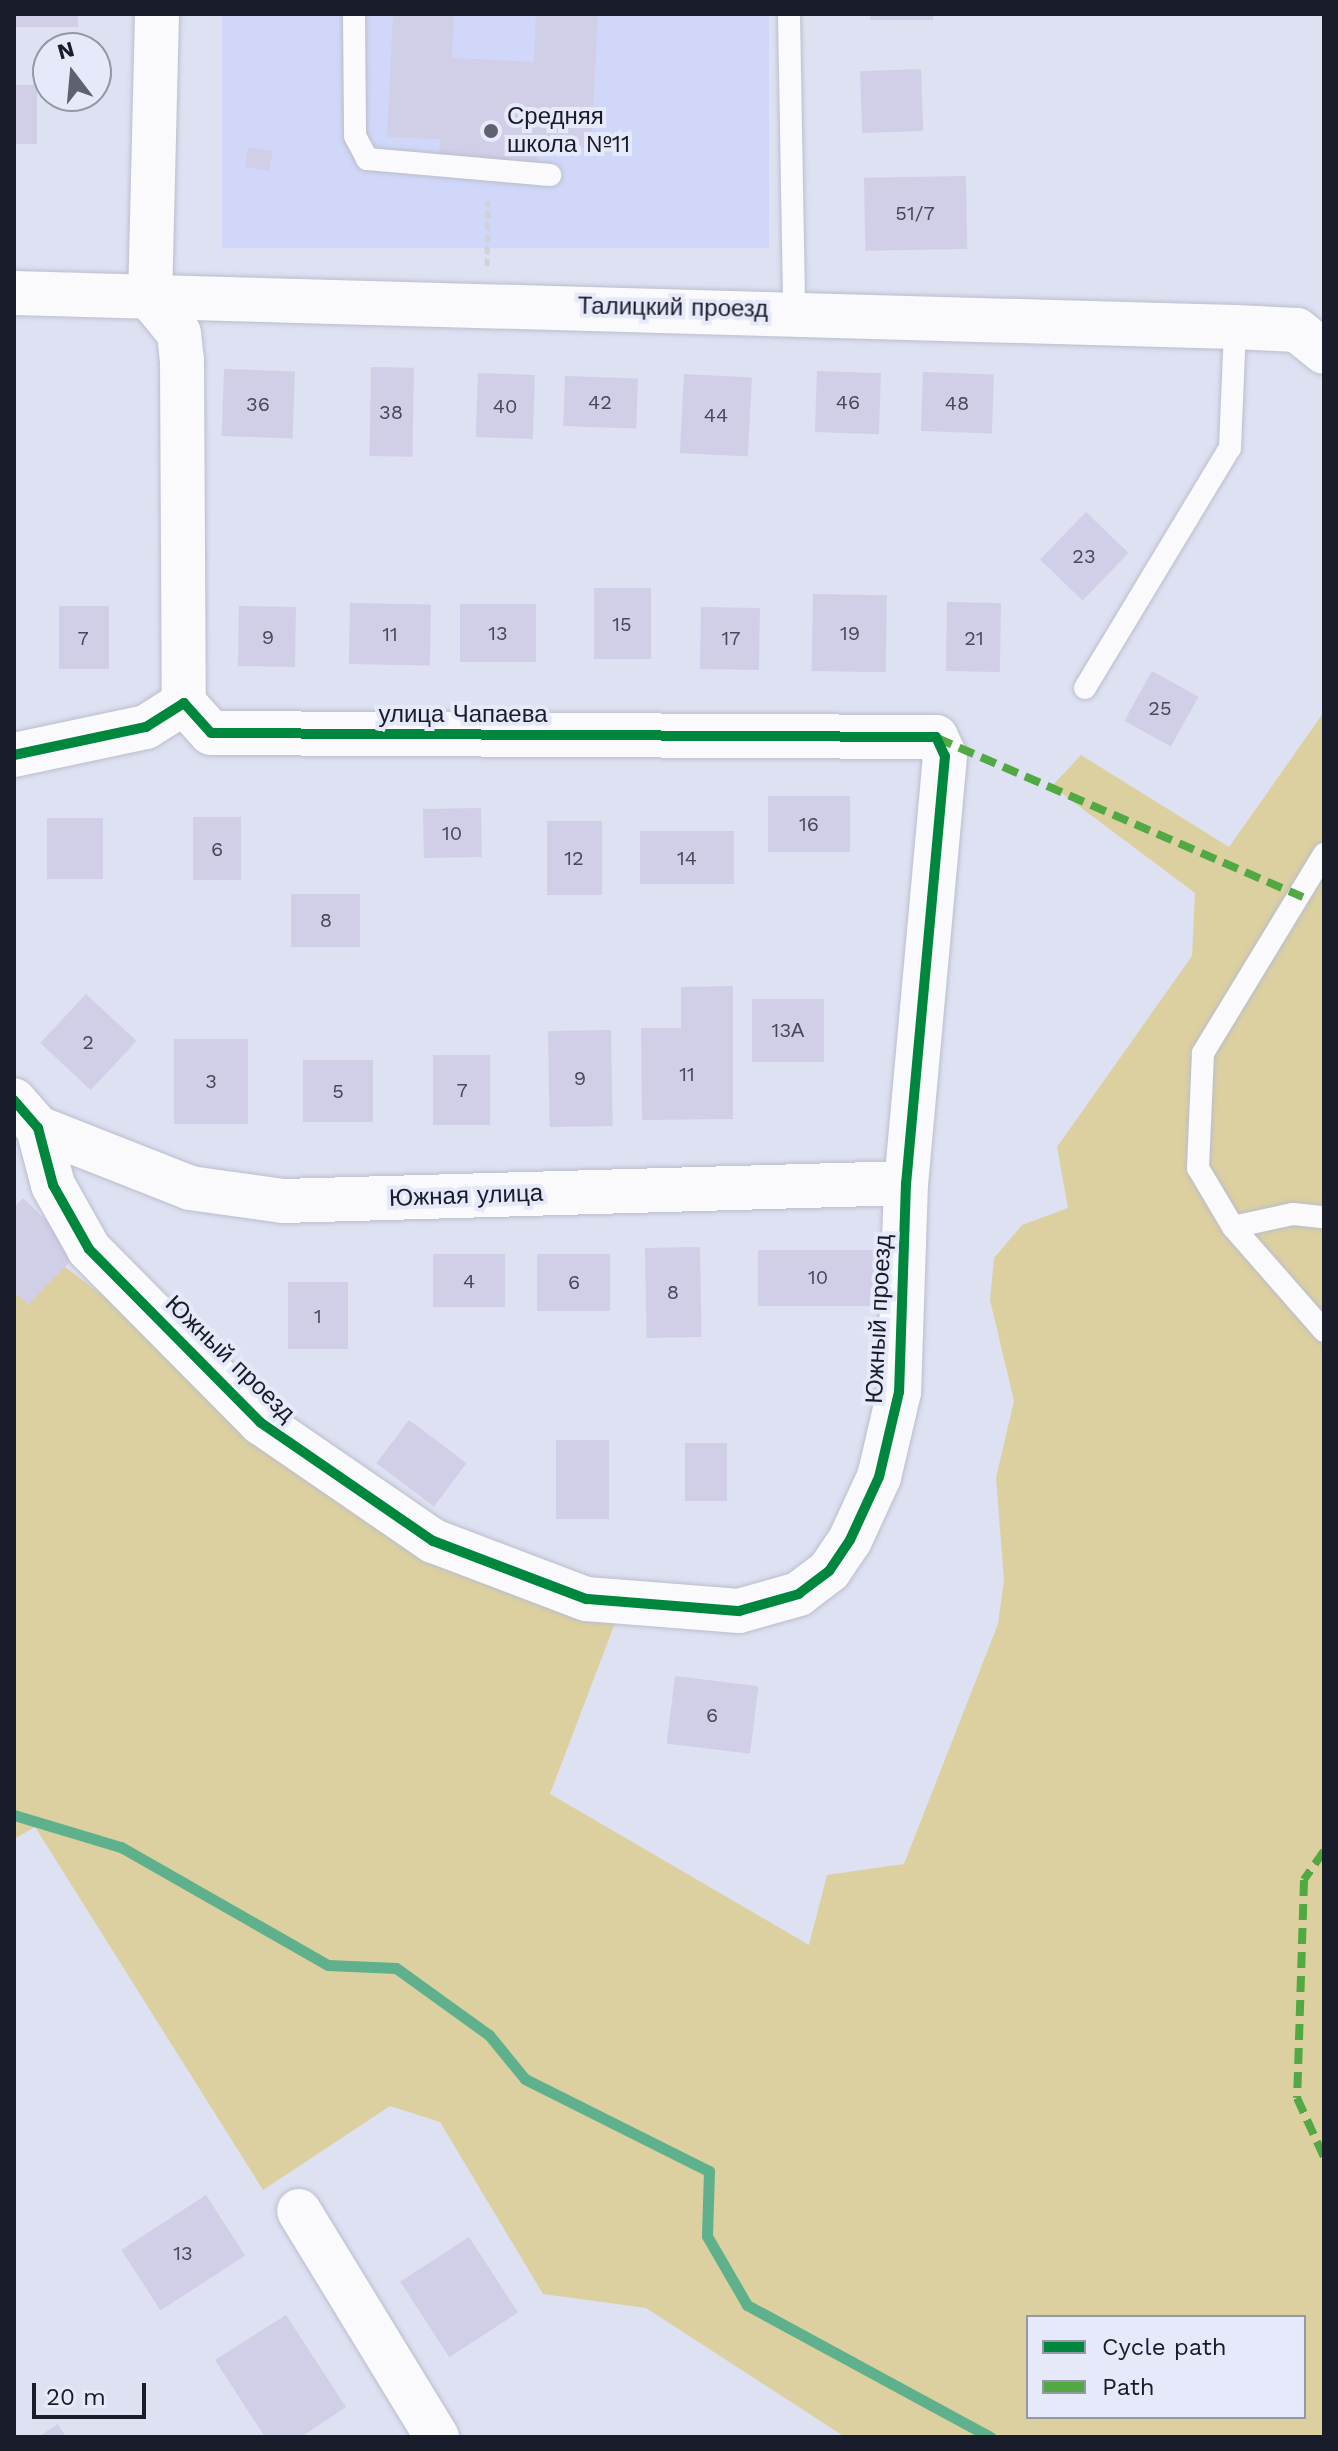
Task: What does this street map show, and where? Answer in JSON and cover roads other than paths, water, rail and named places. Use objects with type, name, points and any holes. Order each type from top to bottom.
[{"type":"street","points":[[14,755],[146,727],[184,703],[182,360],[179,333],[150,298],[157,14]]},
{"type":"street","name":"Талицкий проезд","points":[[14,293],[794,310],[1235,327],[1297,330],[1323,350]]},
{"type":"street","name":"улица Чапаева","points":[[184,703],[211,733],[936,737]]},
{"type":"street","name":"Южный проезд","points":[[26,1114],[53,1185],[89,1249],[261,1423],[433,1541],[512,1576],[586,1599],[739,1611],[772,1607],[829,1571],[879,1477],[899,1392],[906,1183],[945,756],[936,737]]},
{"type":"street","name":"Южная улица","points":[[26,1114],[190,1188],[283,1201],[906,1183]]},
{"type":"street","points":[[299,2211],[437,2437]]},
{"type":"lane","points":[[354,14],[355,136],[367,159],[550,175]]},
{"type":"lane","points":[[789,14],[794,310]]},
{"type":"lane","points":[[1085,688],[1230,448],[1235,327]]},
{"type":"lane","points":[[1324,854],[1203,1053],[1198,1168],[1233,1227],[1324,1331]]},
{"type":"lane","points":[[1233,1227],[1293,1214],[1324,1217]]},
{"type":"waterway","points":[[14,1815],[121,1847],[328,1965],[396,1968],[489,2035],[525,2079],[709,2171],[707,2236],[747,2305],[990,2437]]},
{"type":"place","name":"Средняя школа №11","points":[[491,131]]}]
